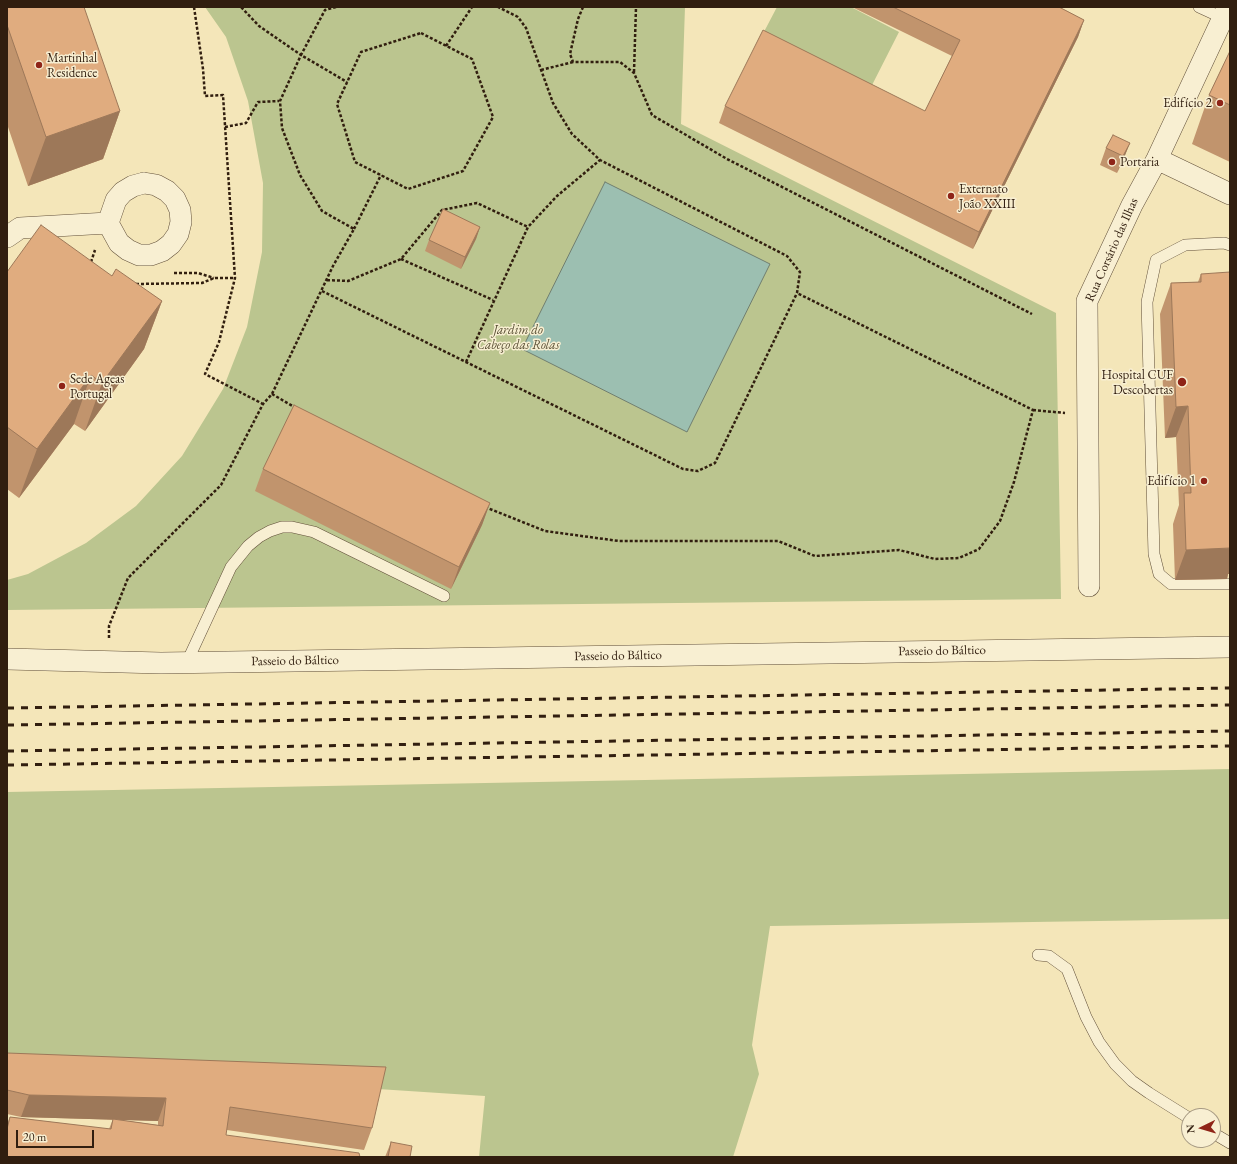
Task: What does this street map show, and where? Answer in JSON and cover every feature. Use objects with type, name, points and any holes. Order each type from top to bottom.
[{"type":"street","name":"Rua Corsário das Ilhas","points":[[1090,586],[1087,301],[1132,205],[1157,159],[1226,13]]},
{"type":"street","points":[[1157,159],[1230,194]]},
{"type":"street","points":[[11,228],[108,223]]},
{"type":"street","name":"Passeio do Báltico","points":[[7,659],[107,662],[187,662],[1230,647]]},
{"type":"lane","points":[[1199,7],[1226,13]]},
{"type":"lane","points":[[1230,245],[1224,243],[1185,245],[1156,260],[1147,302],[1154,554],[1159,574],[1171,584],[1230,584]]},
{"type":"lane","points":[[187,662],[231,567],[248,546],[270,530],[282,527],[292,527],[314,532],[444,596]]},
{"type":"lane","points":[[1038,955],[1049,956],[1067,969],[1086,1017],[1099,1042],[1115,1064],[1132,1081],[1181,1113]]},
{"type":"lane","points":[[1221,1137],[1230,1143]]},
{"type":"path","points":[[194,7],[203,69],[205,96],[224,95],[235,278],[219,342],[205,374],[264,404]]},
{"type":"path","points":[[241,7],[259,26],[301,55],[347,82]]},
{"type":"path","points":[[336,7],[325,10],[301,55],[280,101],[282,128],[300,175],[322,211],[354,229]]},
{"type":"path","points":[[446,46],[472,7]]},
{"type":"path","points":[[322,291],[683,469],[698,471],[715,464],[798,294],[800,272],[787,256],[600,160],[572,134],[553,103],[526,28],[518,17],[498,7]]},
{"type":"path","points":[[573,62],[570,54],[578,18],[583,7]]},
{"type":"path","points":[[636,7],[634,73],[652,115],[727,159],[1032,314]]},
{"type":"path","points":[[421,33],[446,46],[472,59],[494,117],[463,171],[408,189],[355,162],[337,104],[361,52],[421,33]]},
{"type":"path","points":[[541,70],[573,62],[620,62],[634,73]]},
{"type":"path","points":[[225,127],[246,123],[258,102],[280,101]]},
{"type":"path","points":[[466,362],[493,300],[528,227],[557,196],[600,160]]},
{"type":"path","points":[[107,662],[109,626],[128,578],[221,485],[264,404],[272,394],[327,280],[381,175]]},
{"type":"path","points":[[327,280],[348,281],[401,258],[442,210],[477,203],[528,227]]},
{"type":"path","points":[[96,249],[90,261],[96,266]]},
{"type":"path","points":[[401,258],[493,300]]},
{"type":"path","points":[[198,273],[214,278],[235,278]]},
{"type":"path","points":[[128,285],[202,283],[214,278]]},
{"type":"path","points":[[798,294],[1033,410],[1058,413],[1087,410]]},
{"type":"path","points":[[272,394],[299,410]]},
{"type":"path","points":[[480,505],[545,531],[619,541],[778,541],[815,556],[899,550],[935,559],[959,558],[979,549],[1000,521],[1014,482],[1033,410]]},
{"type":"green space","name":"Jardim do Cabeço das Rolas","points":[[205,7],[685,7],[681,124],[1056,313],[1061,599],[7,610],[7,580],[28,574],[86,543],[136,506],[182,456],[223,389],[247,327],[262,252],[263,183],[248,101],[226,37]]},
{"type":"green space","points":[[777,7],[851,7],[899,32],[868,93],[756,47]]},
{"type":"green space","points":[[1230,769],[1230,919],[770,926],[752,1045],[759,1074],[733,1157],[479,1157],[485,1096],[378,1089],[7,1076],[7,792]]},
{"type":"shaded area","points":[[605,182],[770,264],[687,432],[522,349]]},
{"type":"building","points":[[7,7],[84,7],[120,111],[46,137],[7,25]]},
{"type":"building","points":[[893,7],[1059,7],[1084,20],[979,232],[725,106],[763,30],[925,111],[960,40]]},
{"type":"building","points":[[1230,51],[1230,105],[1209,95]]},
{"type":"building","points":[[1113,135],[1130,143],[1123,156],[1106,148]]},
{"type":"building","points":[[443,209],[480,227],[465,257],[429,240]]},
{"type":"building","name":"Sede Ageas Portugal","points":[[41,225],[112,276],[116,269],[162,301],[102,383],[91,375],[37,449],[7,427],[7,272]]},
{"type":"building","name":"Edifício 1","points":[[1230,272],[1230,548],[1186,550],[1184,493],[1191,493],[1188,406],[1176,407],[1171,283],[1201,282],[1201,274]]},
{"type":"building","points":[[294,405],[490,503],[459,567],[263,469]]},
{"type":"building","points":[[7,1053],[386,1067],[372,1128],[230,1107],[226,1135],[359,1153],[360,1157],[7,1157],[7,1129],[10,1117],[111,1129],[113,1119],[163,1126],[166,1098],[29,1095],[7,1090]]},
{"type":"building","points":[[391,1142],[412,1146],[410,1157],[388,1157]]},
{"type":"railway","points":[[7,708],[1230,688]]},
{"type":"railway","points":[[7,725],[1230,705]]},
{"type":"railway","points":[[7,751],[1230,731]]},
{"type":"railway","points":[[7,765],[1230,746]]},
{"type":"place","name":"Martinhal Residence","points":[[39,65]]},
{"type":"place","name":"Edifício 2","points":[[1220,103]]},
{"type":"place","name":"Portaria","points":[[1112,162]]},
{"type":"place","name":"Externato João XXIII","points":[[951,196]]},
{"type":"place","name":"Hospital CUF Descobertas","points":[[1182,382]]},
{"type":"place","name":"Sede Ageas Portugal","points":[[62,386]]},
{"type":"place","name":"Edifício 1","points":[[1204,481]]}]
